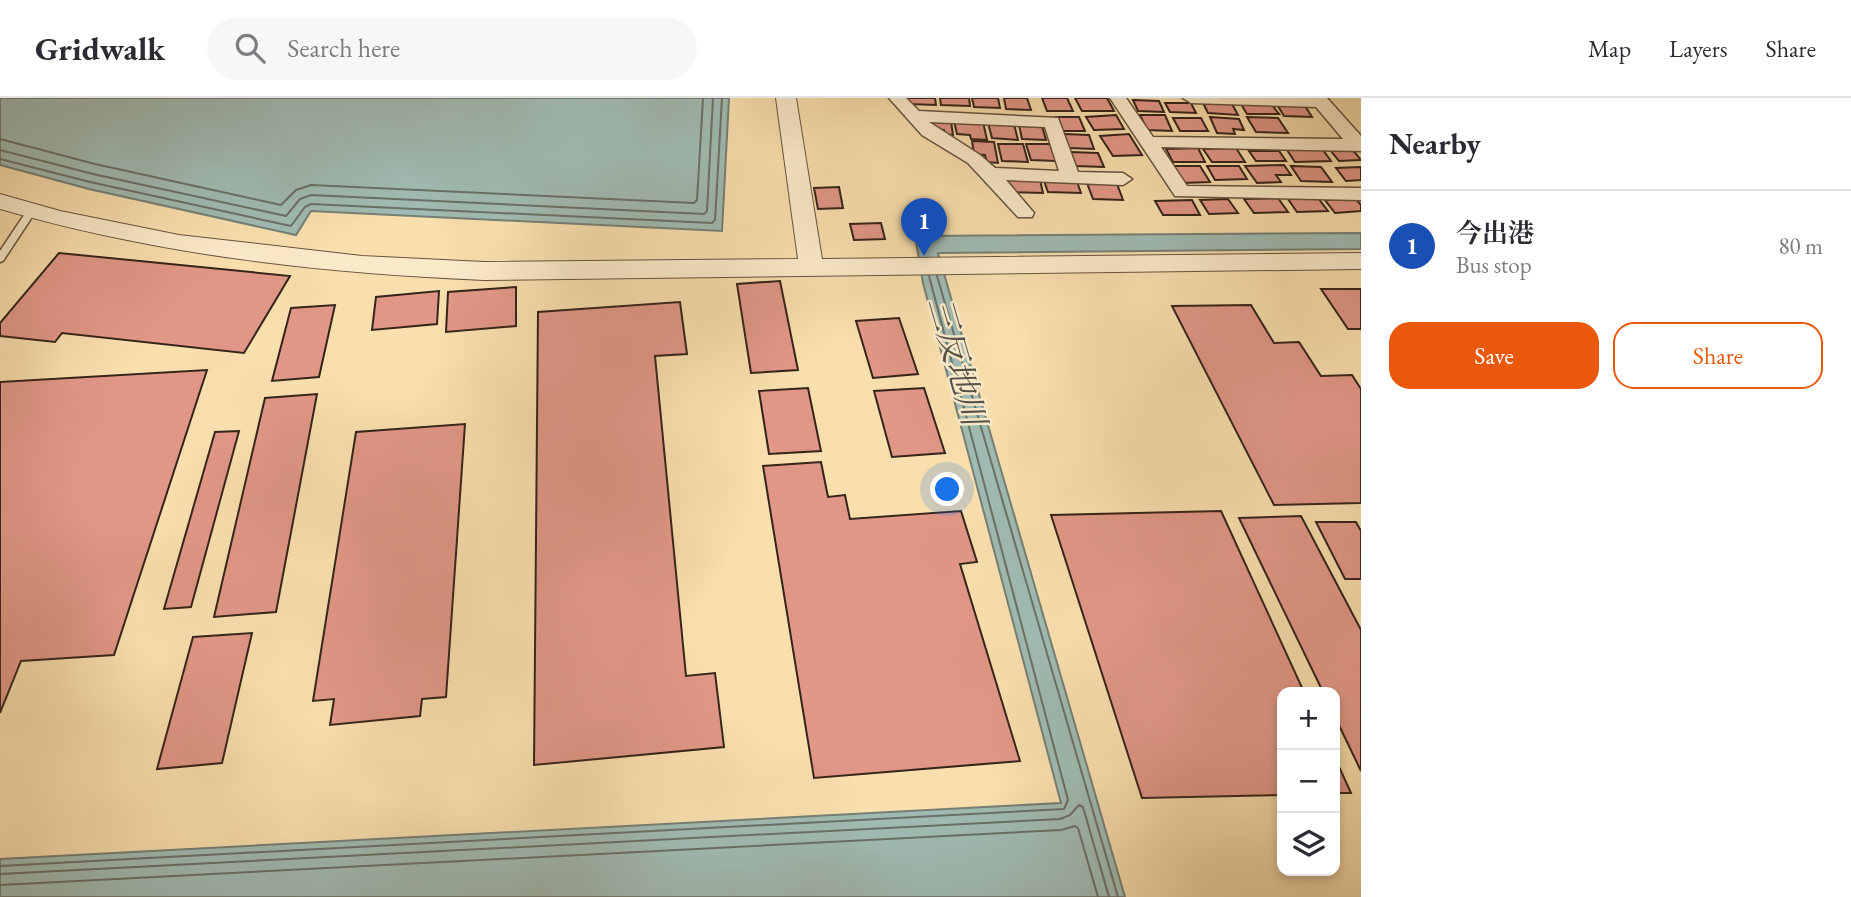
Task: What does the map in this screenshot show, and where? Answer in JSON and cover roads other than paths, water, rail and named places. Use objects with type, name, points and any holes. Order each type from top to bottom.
[{"type":"street","points":[[786,98],[811,268]]},
{"type":"street","points":[[897,98],[928,131],[974,159],[1025,213]]},
{"type":"street","points":[[1118,98],[1182,192],[1361,194]]},
{"type":"street","points":[[1191,98],[1319,100],[1360,145]]},
{"type":"street","points":[[914,116],[1052,122],[1070,176]]},
{"type":"street","points":[[1147,142],[1360,145]]},
{"type":"street","points":[[990,174],[1123,179]]},
{"type":"street","points":[[0,201],[99,228],[220,249],[290,260],[410,269],[484,271],[1361,261]]},
{"type":"lane","points":[[0,259],[31,211]]},
{"type":"water","points":[[0,98],[729,98],[722,231],[311,211],[296,235],[89,189],[0,165]]},
{"type":"water","name":"三反地川","points":[[1361,233],[1361,249],[938,253],[1125,897],[0,897],[0,859],[1061,803],[923,283],[915,236]]},
{"type":"place","name":"今出港","points":[[924,256]]}]
